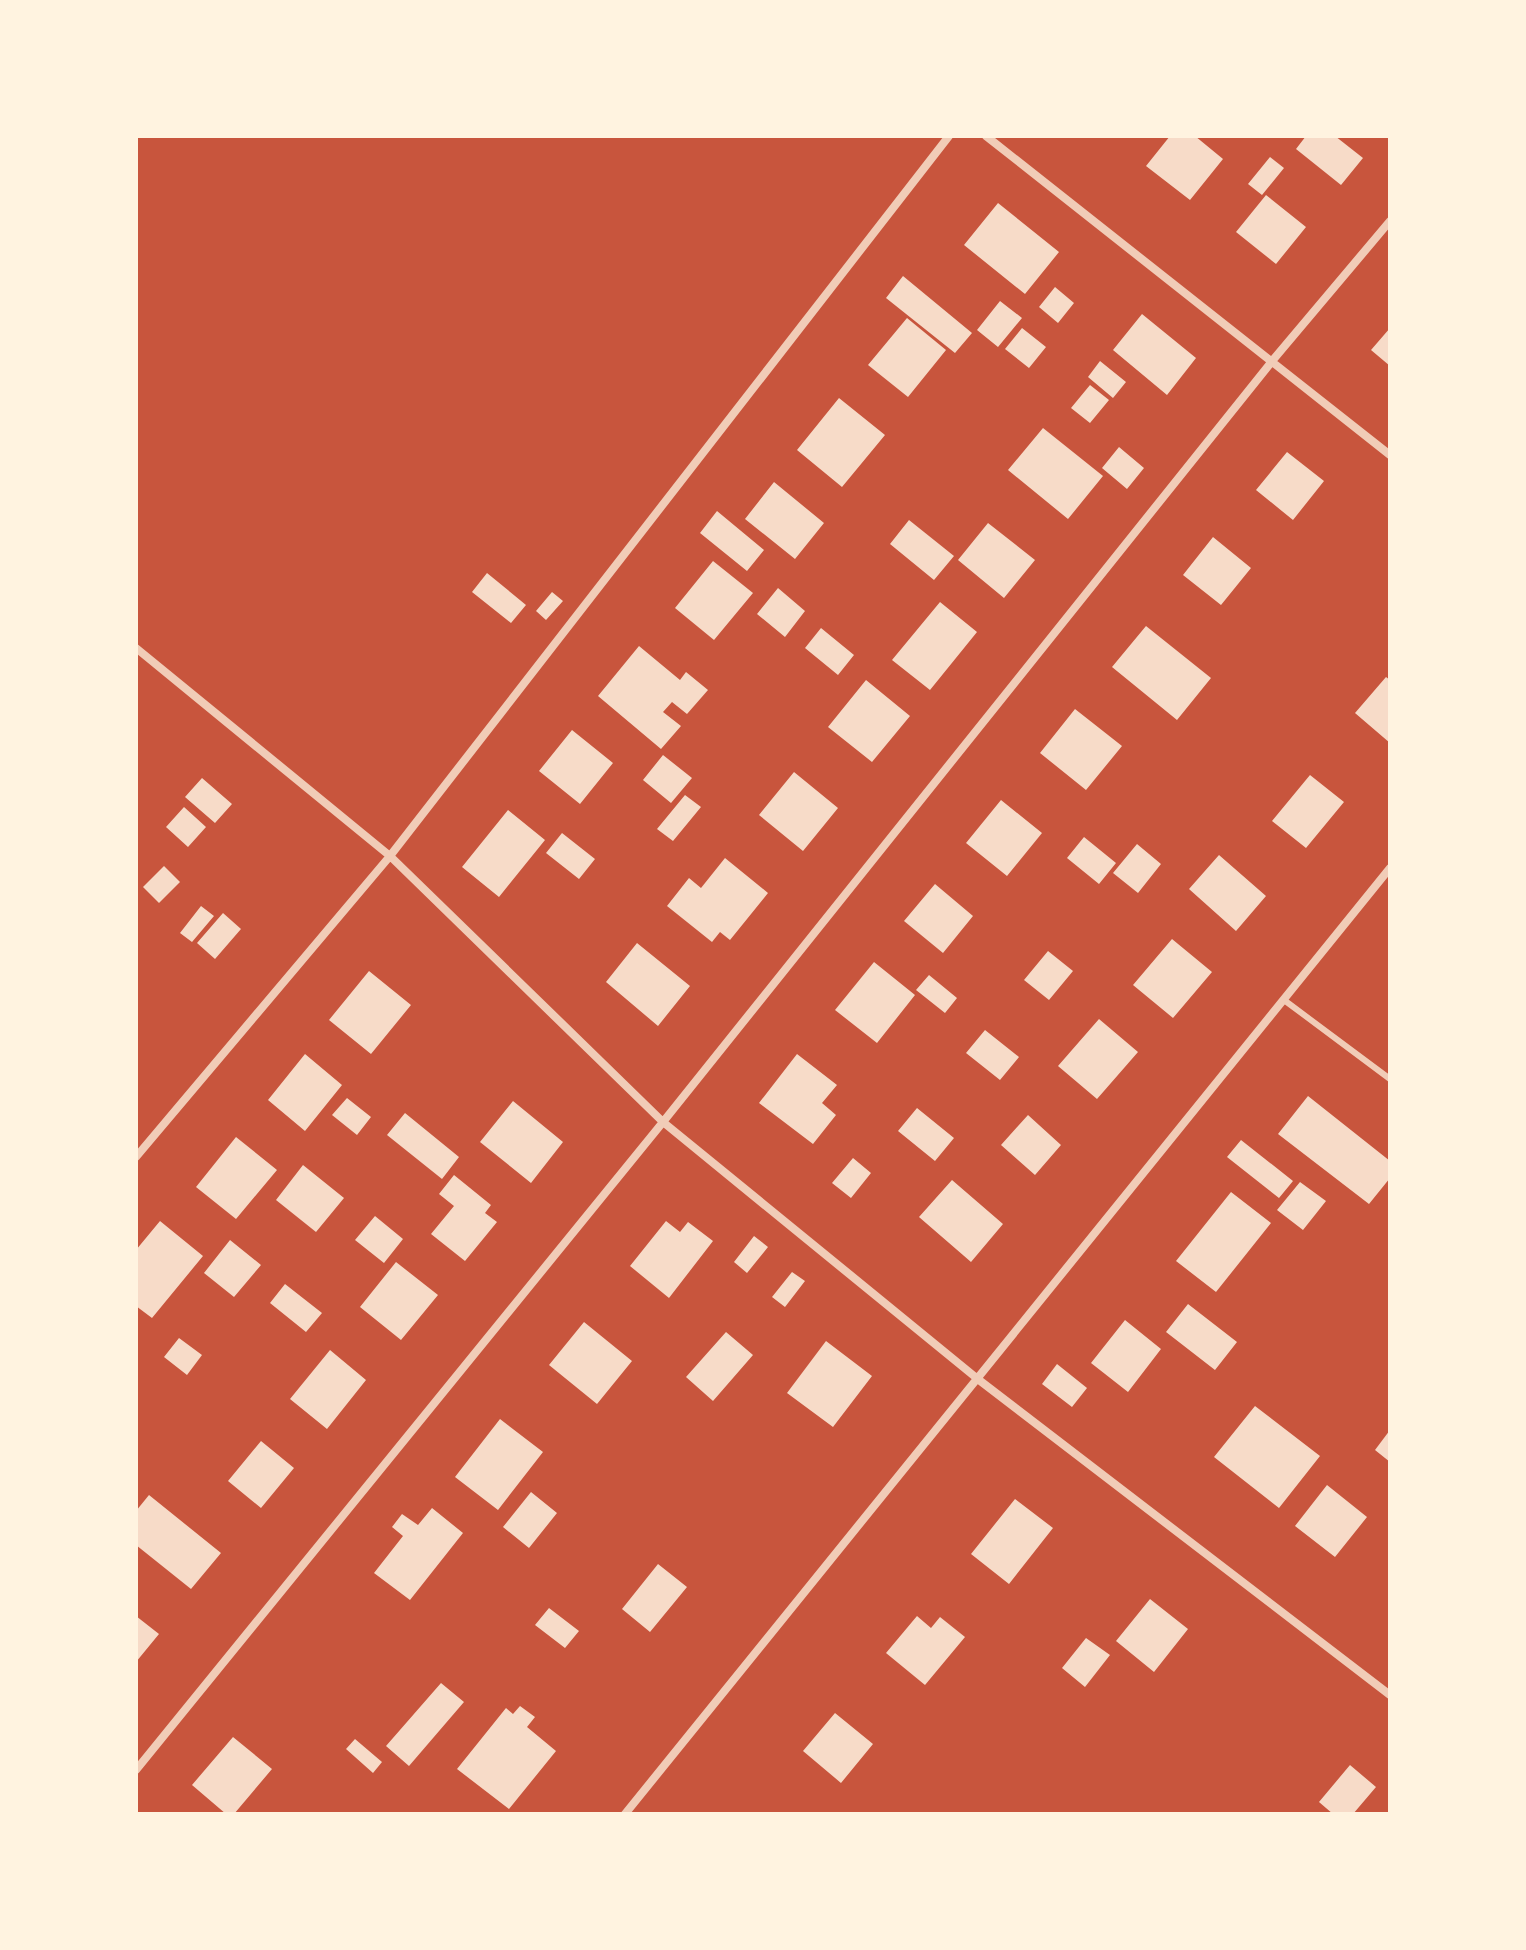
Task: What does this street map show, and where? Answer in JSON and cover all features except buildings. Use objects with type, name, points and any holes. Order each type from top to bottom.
[{"type":"street","points":[[136,1157],[390,856],[949,136]]},
{"type":"street","points":[[986,136],[1390,455]]},
{"type":"street","points":[[136,1770],[663,1122],[1273,360],[1390,221]]},
{"type":"street","points":[[136,648],[390,856],[663,1122],[979,1380],[1390,1695]]},
{"type":"street","points":[[625,1814],[1390,868]]},
{"type":"lane","points":[[1284,1000],[1390,1079]]}]
